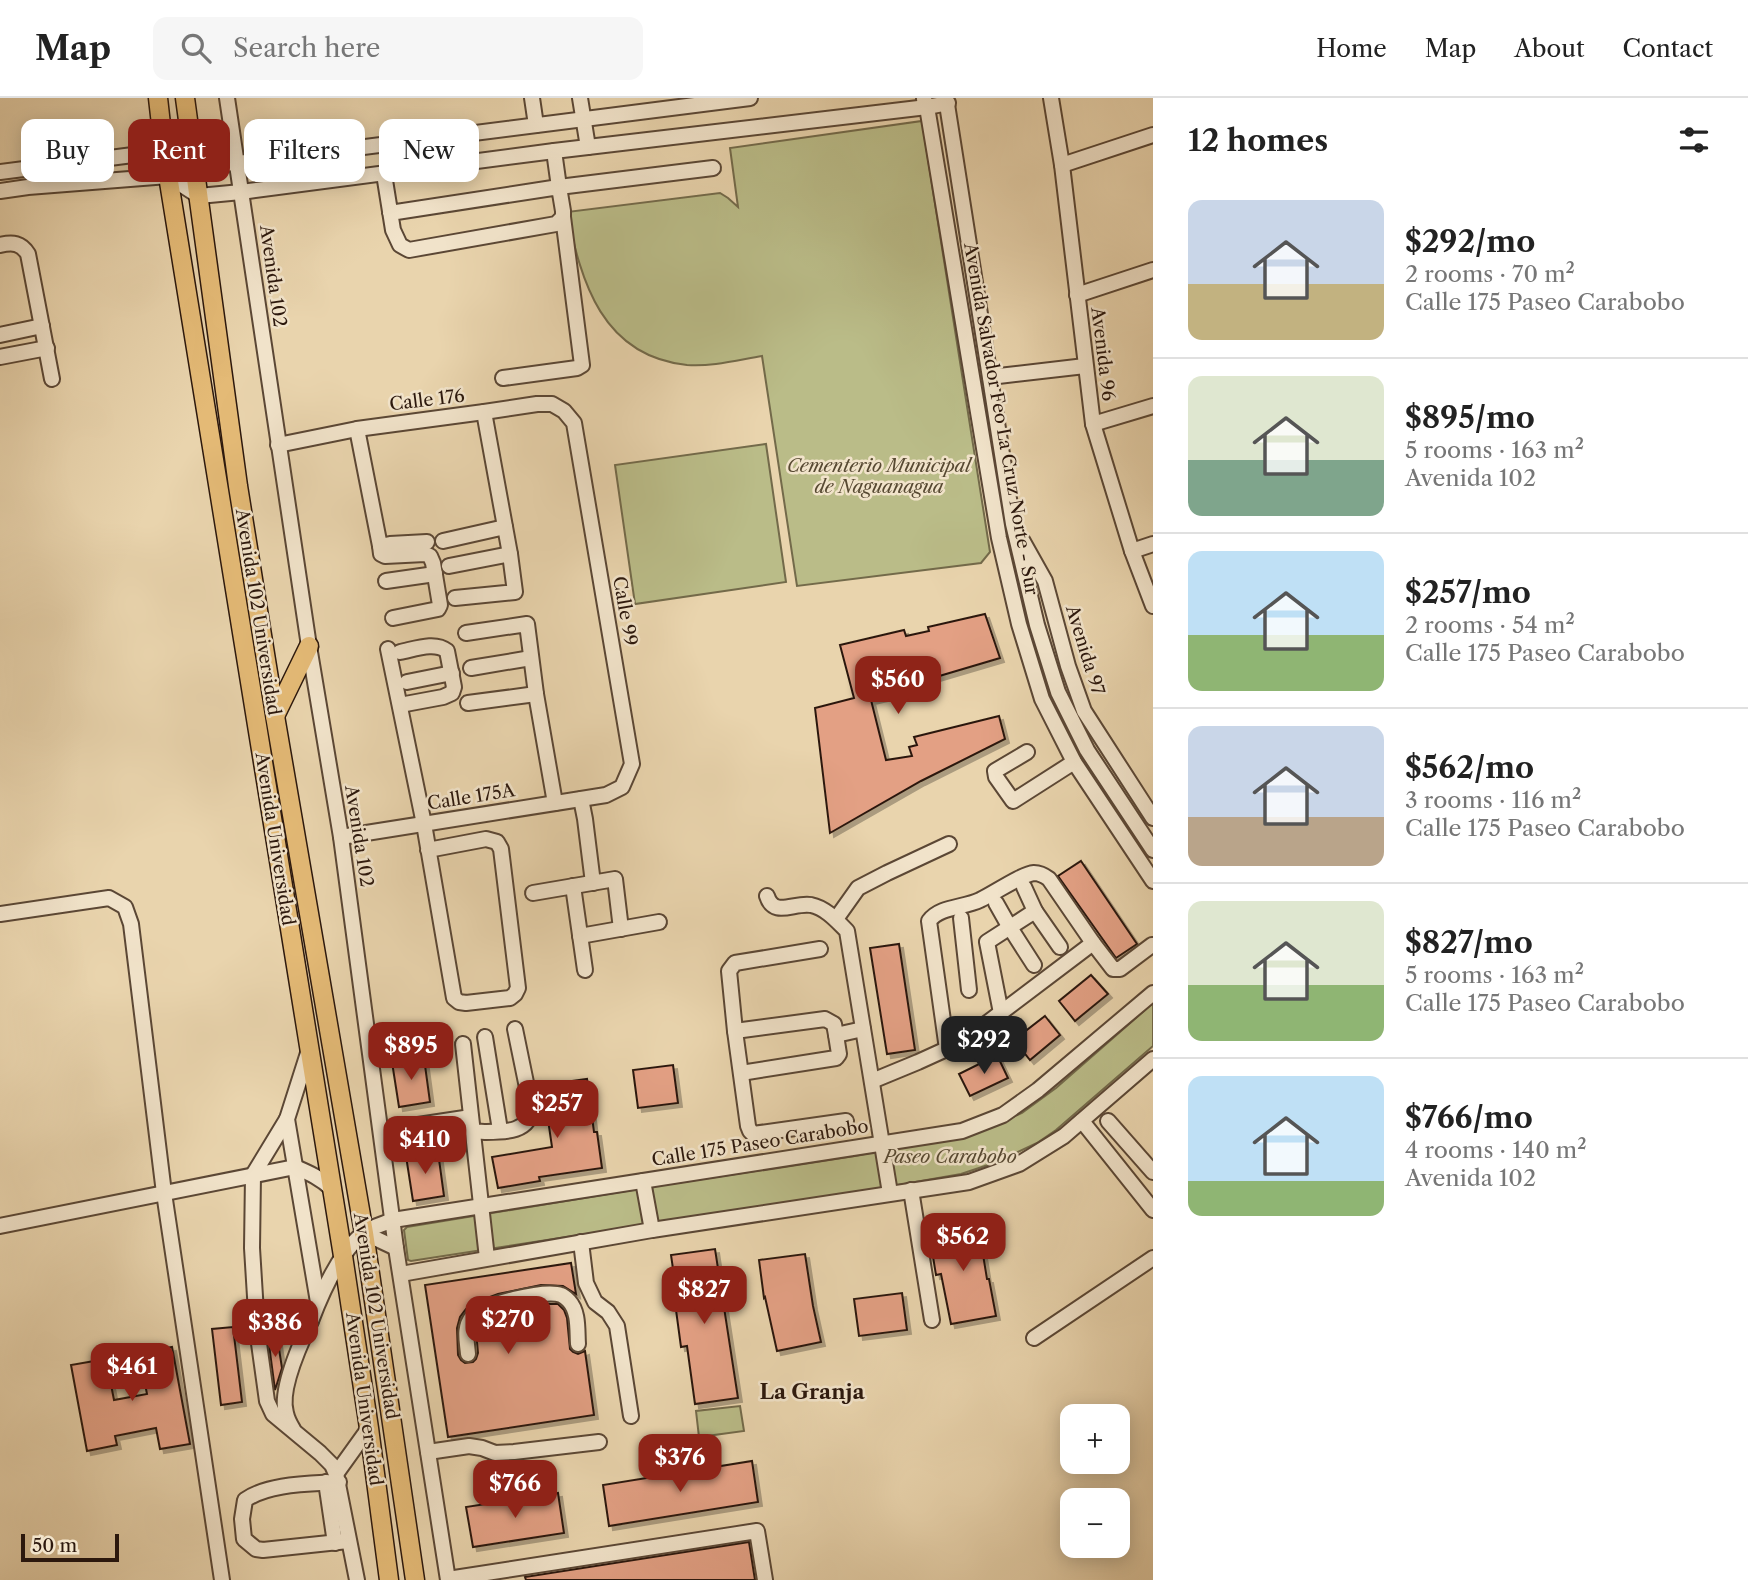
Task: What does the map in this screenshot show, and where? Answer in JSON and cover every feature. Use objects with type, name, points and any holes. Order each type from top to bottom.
[{"type":"main road","name":"Avenida Universidad","points":[[158,98],[160,119]]},
{"type":"main road","name":"Avenida 102 Universidad","points":[[185,98],[188,119]]},
{"type":"main road","name":"Avenida Universidad","points":[[169,182],[343,1256],[389,1580]]},
{"type":"main road","name":"Avenida 102 Universidad","points":[[197,182],[238,486],[364,1233],[415,1580]]},
{"type":"main road","points":[[275,716],[309,646]]},
{"type":"street","name":"Avenida 102","points":[[227,98],[309,646],[341,837],[396,1248],[448,1580]]},
{"type":"street","points":[[532,98],[536,125]]},
{"type":"street","points":[[580,98],[588,147]]},
{"type":"street","points":[[230,163],[750,98]]},
{"type":"street","name":"Avenida 96","points":[[1051,98],[1062,165],[1093,424],[1132,551],[1153,606]]},
{"type":"street","points":[[479,161],[947,101]]},
{"type":"street","name":"Avenida Salvador Feo La Cruz Norte - Sur","points":[[947,101],[1013,524],[1037,625],[1058,692],[1087,750],[1153,850]]},
{"type":"street","name":"Avenida Salvador Feo La Cruz Norte - Sur","points":[[925,103],[999,538],[1018,624],[1042,699],[1074,762],[1153,881]]},
{"type":"street","points":[[1062,165],[1153,135]]},
{"type":"street","points":[[503,378],[577,368],[582,365],[554,151]]},
{"type":"street","points":[[0,172],[128,156]]},
{"type":"street","points":[[390,213],[559,187],[713,168]]},
{"type":"street","points":[[177,182],[199,196],[379,175]]},
{"type":"street","points":[[0,191],[128,179]]},
{"type":"street","points":[[385,182],[393,230],[400,245],[409,250],[556,224],[562,218]]},
{"type":"street","points":[[0,244],[15,243],[24,247],[28,254],[51,379]]},
{"type":"street","points":[[1077,295],[1153,270]]},
{"type":"street","points":[[0,335],[42,326]]},
{"type":"street","points":[[0,357],[47,348]]},
{"type":"street","points":[[990,377],[1085,366]]},
{"type":"street","name":"Calle 176","points":[[278,445],[357,429],[537,404],[552,404],[564,411],[574,423]]},
{"type":"street","points":[[1093,424],[1153,405]]},
{"type":"street","points":[[455,598],[515,592],[484,412]]},
{"type":"street","name":"Calle 99","points":[[574,423],[632,764],[622,787],[606,795]]},
{"type":"street","points":[[357,429],[381,554],[425,554],[430,556],[435,573],[440,605],[438,610],[393,618]]},
{"type":"street","name":"Avenida 97","points":[[1013,524],[1045,581],[1068,666],[1084,711],[1153,818]]},
{"type":"street","points":[[443,541],[505,527]]},
{"type":"street","points":[[380,546],[427,542]]},
{"type":"street","points":[[1132,551],[1153,544]]},
{"type":"street","points":[[449,566],[510,554]]},
{"type":"street","points":[[386,581],[435,573]]},
{"type":"street","points":[[467,633],[527,624],[555,803]]},
{"type":"street","points":[[400,705],[452,693],[452,673],[447,651],[443,647],[394,650],[400,705],[454,998],[466,1003],[510,998],[516,994],[518,988],[501,849],[497,842],[486,839],[428,850]]},
{"type":"street","points":[[471,668],[531,658]]},
{"type":"street","points":[[407,682],[452,673]]},
{"type":"street","points":[[468,703],[536,694]]},
{"type":"street","points":[[1027,751],[995,771],[996,777],[1013,801],[1074,762]]},
{"type":"street","name":"Calle 175A","points":[[341,837],[606,795]]},
{"type":"street","points":[[581,799],[593,883]]},
{"type":"street","points":[[836,919],[858,888],[949,844]]},
{"type":"street","points":[[947,1049],[929,921],[934,915],[977,902],[1035,873],[1049,879],[1113,969],[1120,969],[1152,945]]},
{"type":"street","points":[[533,893],[615,879],[621,929]]},
{"type":"street","points":[[573,886],[585,970]]},
{"type":"street","points":[[1024,887],[1035,911],[1060,947]]},
{"type":"street","points":[[767,895],[774,907],[814,905],[836,919],[846,932],[890,1193]]},
{"type":"street","points":[[0,914],[109,898],[125,907],[131,924],[164,1193],[222,1580]]},
{"type":"street","points":[[996,903],[1034,965]]},
{"type":"street","points":[[965,950],[987,942],[1035,911]]},
{"type":"street","points":[[961,918],[969,990]]},
{"type":"street","points":[[580,936],[659,922]]},
{"type":"street","points":[[987,942],[1001,1013]]},
{"type":"street","points":[[872,1081],[962,1041],[1093,943]]},
{"type":"street","points":[[820,949],[735,963],[729,971],[748,1126],[753,1134],[846,1121]]},
{"type":"street","name":"Calle 175 Paseo Carabobo","points":[[293,1431],[285,1411],[285,1394],[299,1347],[318,1302],[343,1256],[364,1233],[393,1220],[962,1131],[1003,1115],[1038,1090],[1153,993]]},
{"type":"street","points":[[735,1031],[825,1019],[834,1024],[839,1054],[836,1058],[741,1073]]},
{"type":"street","points":[[405,1127],[472,1125],[500,1130],[517,1129],[526,1124],[531,1117],[531,1107],[515,1029]]},
{"type":"street","points":[[836,1035],[863,1029]]},
{"type":"street","points":[[485,1037],[500,1130]]},
{"type":"street","points":[[463,1044],[487,1258]]},
{"type":"street","points":[[309,1048],[287,1119],[253,1175],[252,1248],[257,1329],[267,1401],[273,1414],[332,1465],[342,1542],[357,1580]]},
{"type":"street","points":[[401,1274],[652,1230],[969,1182],[1018,1164],[1064,1136],[1153,1059]]},
{"type":"street","points":[[287,1119],[318,1302]]},
{"type":"street","points":[[1082,1121],[1153,1210]]},
{"type":"street","points":[[1108,1121],[1153,1172]]},
{"type":"street","points":[[0,1226],[295,1167],[324,1181],[332,1189]]},
{"type":"street","points":[[643,1181],[652,1230]]},
{"type":"street","points":[[911,1190],[932,1320]]},
{"type":"street","points":[[364,1233],[396,1248]]},
{"type":"street","points":[[581,1242],[586,1283],[595,1302],[608,1312],[617,1326],[631,1416]]},
{"type":"street","points":[[1034,1338],[1153,1258]]},
{"type":"street","points":[[468,1354],[465,1329],[472,1316],[490,1305],[527,1296],[560,1294],[570,1302],[575,1311],[578,1344]]},
{"type":"street","points":[[257,1329],[311,1321]]},
{"type":"street","points":[[342,1542],[256,1549],[244,1539],[242,1519],[245,1500],[269,1489],[334,1479],[369,1429]]},
{"type":"street","points":[[428,1452],[469,1446],[495,1453],[514,1452],[598,1441]]},
{"type":"street","points":[[448,1580],[757,1531],[765,1580]]},
{"type":"green space","name":"Cementerio Municipal de Naguanagua","points":[[922,121],[990,552],[981,563],[797,586],[762,356],[715,364],[687,365],[658,359],[634,347],[615,331],[600,311],[589,289],[567,212],[720,193],[738,207],[730,148]]},
{"type":"green space","points":[[766,444],[786,582],[635,604],[615,465]]},
{"type":"green space","name":"Paseo Carabobo","points":[[1153,1003],[1153,1046],[1056,1130],[1037,1143],[997,1162],[961,1174],[858,1192],[408,1260],[404,1230],[407,1227],[854,1156],[973,1134],[1022,1113],[1056,1088]]},
{"type":"green space","points":[[740,1406],[744,1431],[699,1437],[696,1411]]},
{"type":"building","points":[[985,614],[1000,658],[909,685],[910,691],[871,700],[886,760],[912,756],[909,747],[917,745],[914,737],[999,716],[1005,739],[921,781],[830,833],[815,708],[854,698],[840,645],[904,630],[906,636],[929,631],[928,627]]},
{"type":"building","points":[[1081,861],[1137,944],[1116,958],[1058,876]]},
{"type":"building","points":[[899,944],[915,1050],[887,1054],[870,948]]},
{"type":"building","points":[[1091,975],[1108,994],[1075,1021],[1059,1001]]},
{"type":"building","points":[[1045,1016],[1060,1035],[1030,1060],[1014,1040]]},
{"type":"building","points":[[997,1055],[1008,1078],[970,1096],[959,1074]]},
{"type":"building","points":[[424,1058],[430,1102],[399,1107],[392,1062]]},
{"type":"building","points":[[673,1065],[678,1103],[638,1108],[633,1070]]},
{"type":"building","points":[[587,1079],[602,1168],[539,1177],[540,1181],[498,1188],[492,1157],[552,1147],[543,1085]]},
{"type":"building","points":[[438,1152],[444,1196],[413,1201],[406,1156]]},
{"type":"building","points":[[978,1224],[996,1316],[951,1324],[941,1274],[936,1275],[929,1232]]},
{"type":"building","points":[[715,1249],[738,1398],[695,1404],[687,1346],[681,1347],[671,1255]]},
{"type":"building","points":[[805,1254],[821,1342],[777,1351],[764,1298],[759,1260]]},
{"type":"building","points":[[571,1263],[576,1294],[563,1286],[541,1285],[498,1294],[466,1309],[457,1328],[458,1355],[465,1363],[476,1359],[476,1331],[483,1320],[517,1308],[558,1304],[567,1318],[570,1349],[578,1354],[585,1351],[594,1415],[448,1437],[425,1285]]},
{"type":"building","points":[[902,1293],[907,1330],[859,1336],[854,1299]]},
{"type":"building","points":[[233,1327],[242,1402],[221,1405],[212,1329]]},
{"type":"building","points":[[277,1336],[282,1368],[275,1390],[268,1337]]},
{"type":"building","points":[[172,1347],[190,1444],[160,1449],[156,1428],[115,1436],[117,1445],[87,1451],[71,1365],[106,1359],[114,1400],[147,1394],[139,1353]]},
{"type":"building","points":[[752,1461],[758,1502],[609,1526],[603,1485]]},
{"type":"building","points":[[558,1493],[564,1533],[473,1547],[466,1507]]},
{"type":"building","points":[[749,1542],[755,1580],[526,1580],[525,1577]]},
{"type":"district","name":"La Granja","points":[[812,1391]]}]
